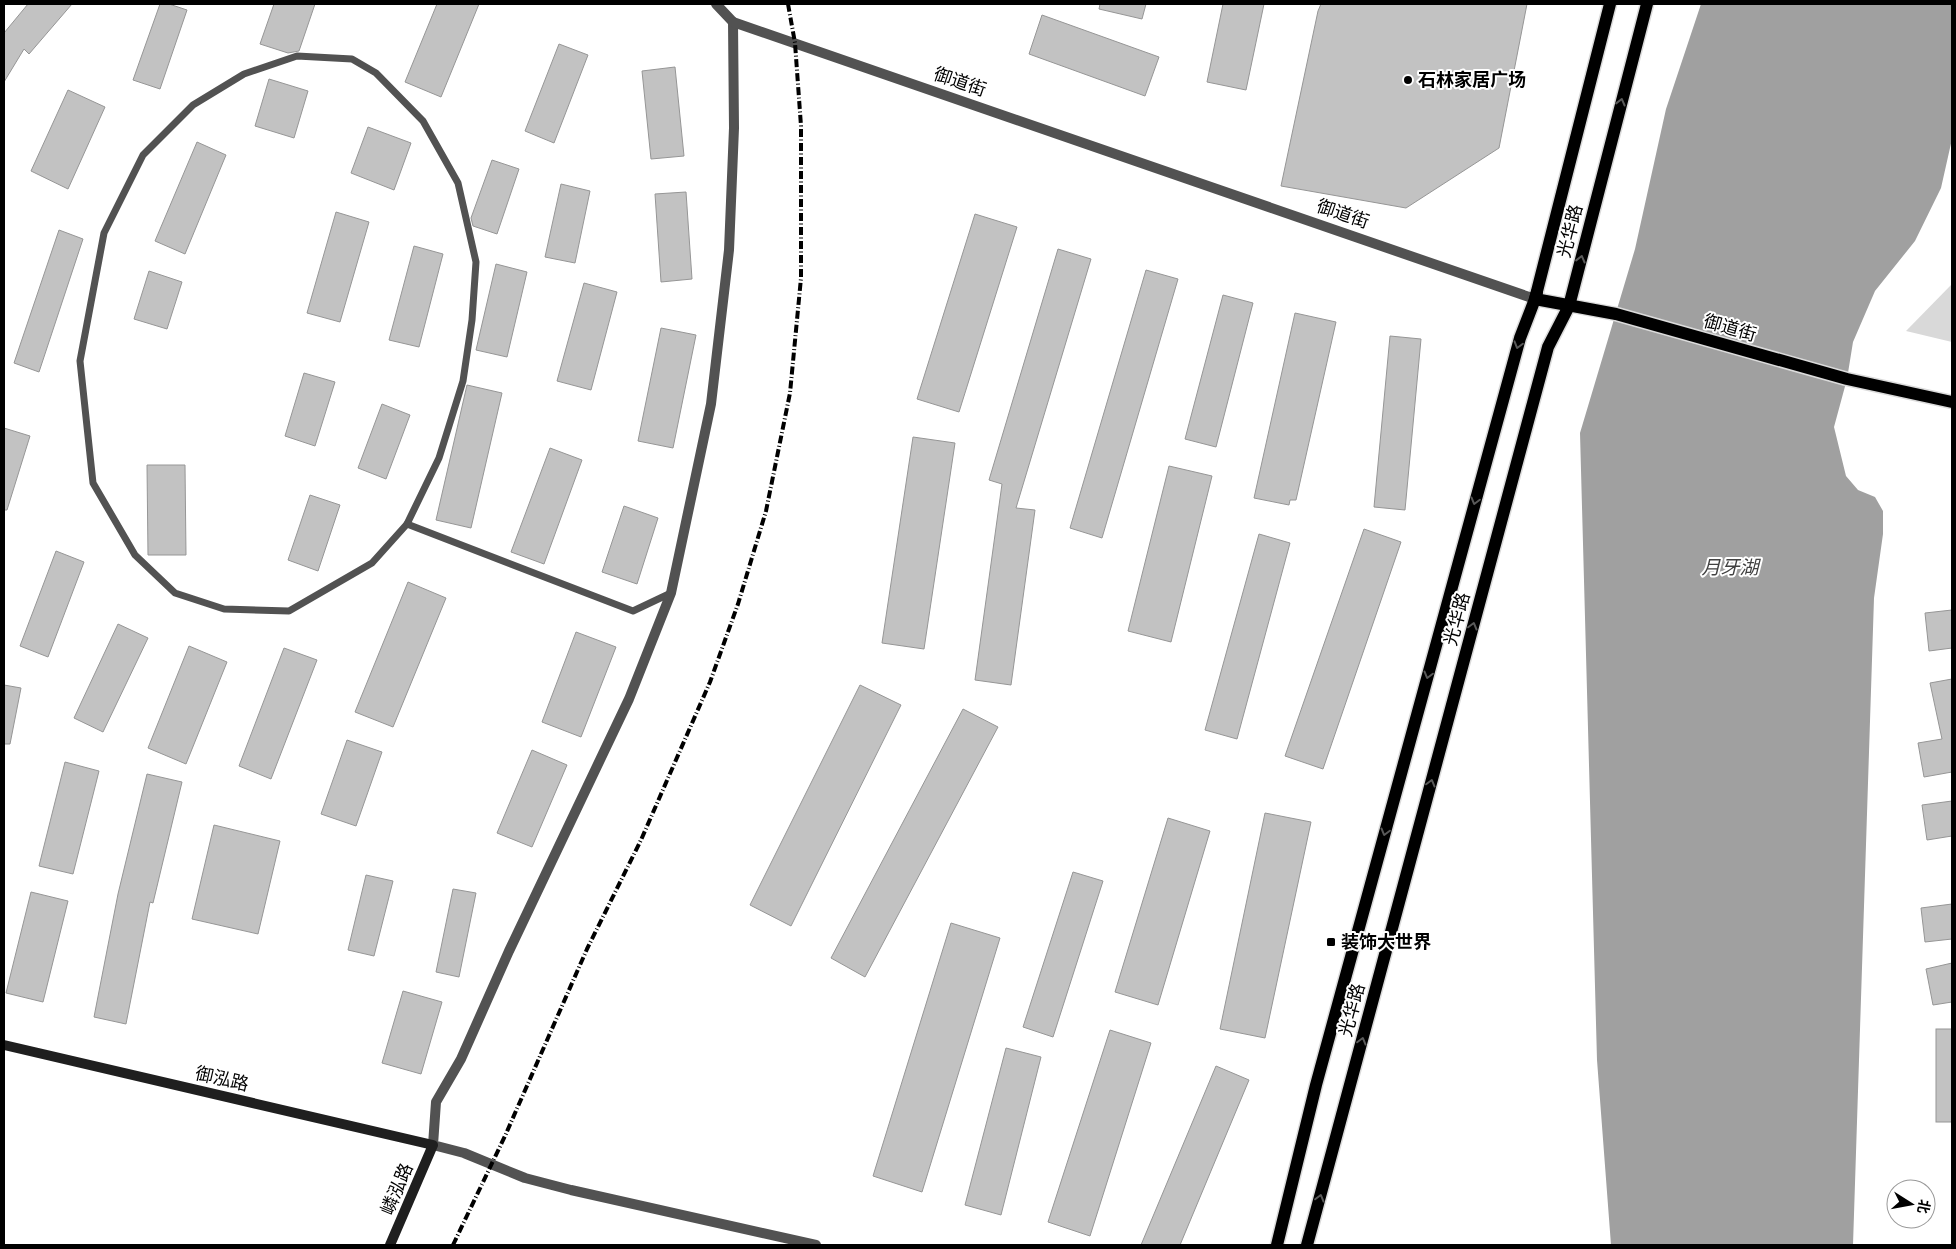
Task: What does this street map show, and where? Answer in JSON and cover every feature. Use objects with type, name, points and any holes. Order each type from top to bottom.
[{"type":"main road","name":"光华路","points":[[1276,1245],[1319,1075],[1509,376],[1520,338],[1535,299],[1610,4]]},
{"type":"main road","name":"光华路","points":[[1307,1245],[1548,347],[1569,306],[1647,4]]},
{"type":"main road","points":[[1535,299],[1616,314],[1846,379],[1952,402]]},
{"type":"street","points":[[716,4],[733,22],[734,128],[729,250],[711,404],[671,593],[630,700],[509,952],[461,1059],[436,1102],[433,1145],[464,1153],[525,1178],[816,1245]]},
{"type":"street","name":"御道街","points":[[733,22],[1535,299]]},
{"type":"street","name":"御泓路","points":[[4,1045],[433,1145]]},
{"type":"street","name":"嶙泓路","points":[[390,1245],[433,1145]]},
{"type":"lane","points":[[297,56],[352,59],[376,72],[423,121],[458,183],[476,262],[472,320],[463,382],[439,458],[407,524],[372,563],[289,611],[224,609],[175,593],[135,555],[93,483],[80,360],[104,233],[143,155],[192,105],[244,74],[297,56]]},
{"type":"lane","points":[[407,524],[633,611],[671,593]]},
{"type":"shaded area","points":[[1952,284],[1952,342],[1906,331]]},
{"type":"water","name":"月牙湖","points":[[1701,4],[1952,4],[1952,139],[1941,188],[1915,241],[1875,291],[1853,342],[1847,379],[1834,427],[1846,476],[1858,490],[1875,497],[1883,511],[1883,534],[1874,598],[1853,1245],[1611,1245],[1597,1060],[1580,433],[1635,249],[1666,109]]},
{"type":"building","points":[[28,4],[72,4],[29,54],[24,49],[4,82],[4,33]]},
{"type":"building","points":[[160,4],[169,4],[187,10],[160,89],[133,80]]},
{"type":"building","points":[[274,4],[315,4],[299,51],[288,53],[260,44]]},
{"type":"building","points":[[437,4],[479,4],[441,97],[405,82]]},
{"type":"building","points":[[1100,4],[1146,4],[1142,19],[1099,9]]},
{"type":"building","points":[[1223,4],[1264,4],[1246,90],[1207,82]]},
{"type":"building","name":"石林家居广场","points":[[1321,4],[1527,4],[1499,148],[1406,208],[1281,186]]},
{"type":"building","points":[[1042,15],[1159,57],[1145,96],[1029,54]]},
{"type":"building","points":[[559,44],[588,55],[554,143],[525,131]]},
{"type":"building","points":[[675,67],[684,156],[651,159],[642,71]]},
{"type":"building","points":[[269,79],[308,91],[294,138],[255,126]]},
{"type":"building","points":[[68,90],[105,107],[68,189],[31,171]]},
{"type":"building","points":[[368,127],[411,143],[394,190],[351,173]]},
{"type":"building","points":[[197,142],[226,155],[185,254],[155,241]]},
{"type":"building","points":[[492,160],[519,169],[497,234],[473,226],[471,218]]},
{"type":"building","points":[[561,184],[590,191],[575,263],[545,257]]},
{"type":"building","points":[[686,192],[692,279],[661,282],[655,194]]},
{"type":"building","points":[[336,212],[369,222],[340,322],[307,313]]},
{"type":"building","points":[[975,214],[1017,227],[959,412],[917,399]]},
{"type":"building","points":[[59,230],[83,239],[39,372],[14,363]]},
{"type":"building","points":[[414,246],[443,254],[419,347],[389,340]]},
{"type":"building","points":[[1058,249],[1091,259],[1016,508],[1035,510],[1011,685],[975,680],[1002,484],[989,480]]},
{"type":"building","points":[[496,264],[527,272],[507,357],[476,350]]},
{"type":"building","points":[[1146,270],[1178,279],[1102,538],[1070,528]]},
{"type":"building","points":[[149,271],[182,282],[167,329],[134,319]]},
{"type":"building","points":[[584,283],[617,292],[591,390],[557,381]]},
{"type":"building","points":[[1223,295],[1253,303],[1216,447],[1185,439]]},
{"type":"building","points":[[1295,313],[1336,322],[1296,500],[1290,500],[1289,505],[1254,498]]},
{"type":"building","points":[[661,328],[696,335],[673,448],[638,441]]},
{"type":"building","points":[[1390,336],[1421,339],[1405,510],[1374,507]]},
{"type":"building","points":[[304,373],[335,382],[315,446],[285,436]]},
{"type":"building","points":[[467,385],[502,393],[471,528],[436,520]]},
{"type":"building","points":[[382,404],[410,415],[386,479],[358,468]]},
{"type":"building","points":[[4,428],[30,436],[7,510],[4,510]]},
{"type":"building","points":[[913,437],[955,443],[924,649],[882,643]]},
{"type":"building","points":[[550,448],[582,460],[544,564],[511,552]]},
{"type":"building","points":[[147,465],[185,465],[186,555],[148,555]]},
{"type":"building","points":[[1169,466],[1212,476],[1171,642],[1128,631]]},
{"type":"building","points":[[310,495],[340,505],[318,571],[288,560]]},
{"type":"building","points":[[624,506],[658,518],[637,584],[602,572]]},
{"type":"building","points":[[1364,529],[1401,542],[1323,769],[1285,756]]},
{"type":"building","points":[[1259,534],[1290,543],[1237,739],[1205,730]]},
{"type":"building","points":[[56,551],[84,562],[48,657],[20,646]]},
{"type":"building","points":[[408,582],[446,598],[393,727],[355,712]]},
{"type":"building","points":[[1952,610],[1952,648],[1929,651],[1925,613]]},
{"type":"building","points":[[118,624],[148,638],[103,732],[74,718]]},
{"type":"building","points":[[576,632],[616,647],[581,737],[542,722]]},
{"type":"building","points":[[189,646],[227,662],[186,764],[148,748]]},
{"type":"building","points":[[284,648],[317,660],[271,779],[239,766]]},
{"type":"building","points":[[1952,679],[1952,772],[1924,777],[1918,743],[1942,739],[1930,683]]},
{"type":"building","points":[[4,685],[21,688],[10,744],[4,744]]},
{"type":"building","points":[[860,685],[901,705],[791,926],[750,905]]},
{"type":"building","points":[[963,709],[998,727],[865,977],[831,958]]},
{"type":"building","points":[[347,740],[382,752],[356,826],[321,814]]},
{"type":"building","points":[[532,750],[567,765],[532,847],[497,833]]},
{"type":"building","points":[[65,762],[99,771],[73,874],[39,866]]},
{"type":"building","points":[[147,774],[182,782],[153,903],[150,902],[126,1024],[94,1017],[118,894]]},
{"type":"building","points":[[1952,801],[1952,836],[1927,840],[1922,805]]},
{"type":"building","points":[[1265,813],[1311,822],[1265,1038],[1220,1029]]},
{"type":"building","points":[[1168,818],[1210,831],[1158,1005],[1115,992]]},
{"type":"building","points":[[214,825],[280,841],[258,934],[192,919]]},
{"type":"building","points":[[1073,872],[1103,881],[1053,1037],[1023,1027]]},
{"type":"building","points":[[366,875],[393,881],[374,956],[348,950]]},
{"type":"building","points":[[453,889],[476,893],[459,977],[436,972]]},
{"type":"building","points":[[31,892],[68,901],[43,1002],[6,993]]},
{"type":"building","points":[[1952,904],[1952,939],[1925,942],[1921,908]]},
{"type":"building","points":[[951,923],[1000,938],[922,1192],[873,1176]]},
{"type":"building","points":[[1952,963],[1952,1002],[1933,1005],[1926,969]]},
{"type":"building","points":[[403,991],[442,1002],[421,1074],[382,1063]]},
{"type":"building","points":[[1936,1029],[1952,1029],[1952,1122],[1936,1122]]},
{"type":"building","points":[[1110,1030],[1151,1043],[1090,1236],[1048,1222]]},
{"type":"building","points":[[1006,1048],[1041,1057],[1001,1215],[965,1205]]},
{"type":"building","points":[[1216,1066],[1249,1080],[1180,1245],[1141,1245]]},
{"type":"railway","points":[[453,1245],[505,1136],[587,949],[641,840],[710,682],[738,604],[766,511],[790,393],[801,278],[801,126],[795,43],[788,4]]},
{"type":"place","name":"石林家居广场","points":[[1408,80]]},
{"type":"place","name":"装饰大世界","points":[[1331,942]]}]
